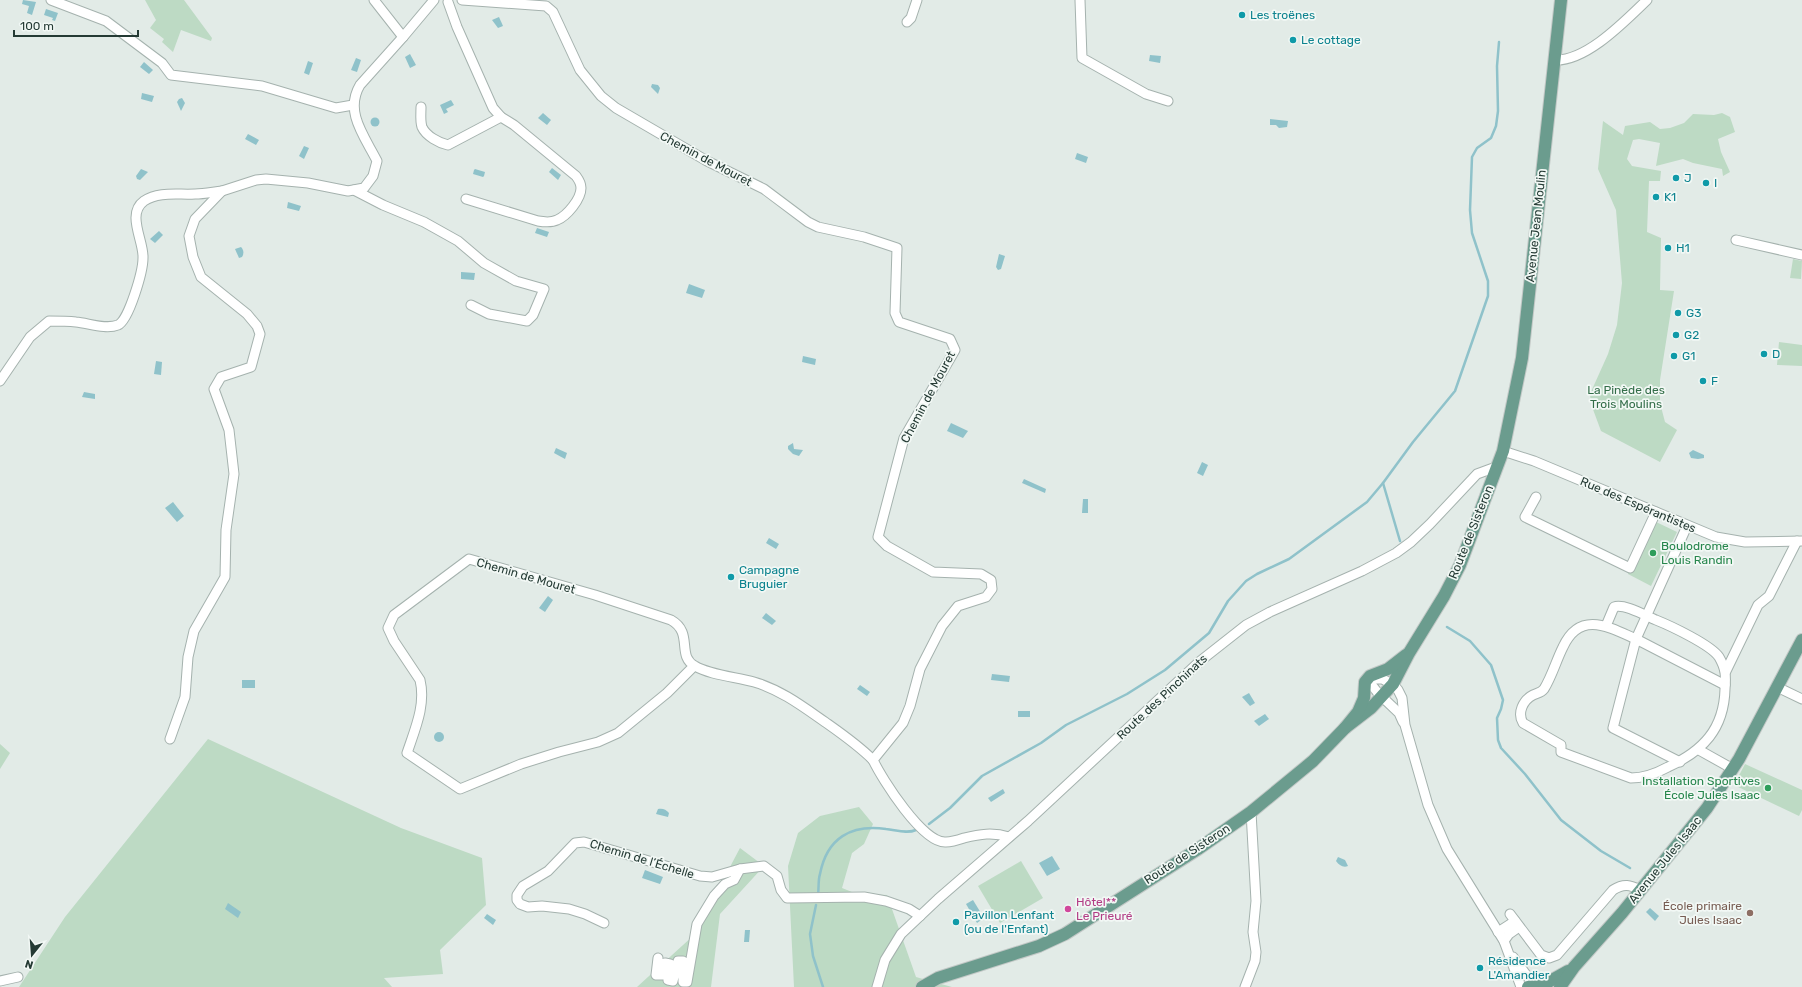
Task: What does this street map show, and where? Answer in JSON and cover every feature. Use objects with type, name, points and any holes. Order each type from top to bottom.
[{"type":"main road","name":"Avenue Jean Moulin","points":[[1503,451],[1522,358],[1561,0]]},
{"type":"main road","name":"Route de Sisteron","points":[[1345,728],[1371,708],[1381,695],[1395,687],[1399,673],[1409,653],[1444,596],[1460,566],[1503,451]]},
{"type":"main road","name":"Avenue Jules Isaac","points":[[1560,987],[1574,967],[1641,890],[1703,814],[1733,769],[1802,640]]},
{"type":"main road","name":"Route de Sisteron","points":[[922,987],[938,978],[1039,946],[1065,934],[1251,812],[1313,761],[1345,728],[1362,705],[1375,675],[1396,664],[1409,653]]},
{"type":"main road","name":"Avenue Jules Isaac","points":[[1537,986],[1574,967]]},
{"type":"street","points":[[51,0],[106,21],[162,63],[171,75],[262,86],[336,108],[352,105]]},
{"type":"street","points":[[374,0],[403,37]]},
{"type":"street","points":[[0,381],[30,337],[49,321],[110,326],[118,325],[123,322],[130,308],[143,266],[136,213],[139,206],[150,198],[168,194],[195,194],[222,191],[246,182],[266,179],[308,183],[348,191],[364,188],[373,176],[378,161],[357,121],[352,105],[356,92],[360,85],[434,0],[460,3],[464,1]]},
{"type":"street","points":[[907,22],[911,18],[917,0]]},
{"type":"street","points":[[1080,0],[1082,58],[1146,94],[1168,101]]},
{"type":"street","points":[[1554,60],[1562,61],[1576,56],[1606,38],[1647,0]]},
{"type":"street","name":"Chemin de Mouret","points":[[464,1],[546,6],[553,12],[580,70],[601,96],[616,108],[707,161],[764,189],[808,222],[818,227],[864,237],[897,248],[895,313],[899,322],[950,339],[956,350],[904,438],[878,537],[887,546],[933,572],[981,574],[991,580],[992,589],[986,597],[958,606],[942,626],[920,669],[910,706],[903,723],[873,760]]},
{"type":"street","points":[[448,2],[493,108],[500,117],[514,125],[576,176],[580,182],[581,189],[578,197],[564,216],[556,221],[549,222],[538,221],[466,199]]},
{"type":"street","points":[[421,107],[422,126],[425,131],[438,141],[448,145],[500,117]]},
{"type":"street","points":[[354,190],[383,205],[424,222],[458,241],[484,263],[516,281],[544,289],[533,315],[526,321],[489,314],[472,305]]},
{"type":"street","points":[[170,739],[185,697],[188,657],[194,631],[225,577],[226,530],[234,474],[229,430],[214,389],[220,377],[251,367],[260,334],[257,326],[247,314],[201,277],[193,257],[189,236],[195,219],[222,191]]},
{"type":"street","points":[[1736,240],[1802,255]]},
{"type":"street","name":"Rue des Espérantistes","points":[[1503,451],[1534,461],[1716,537],[1745,542],[1799,541]]},
{"type":"street","name":"Route des Pinchinats","points":[[877,987],[880,971],[892,946],[900,934],[1009,836],[1028,821],[1199,662],[1236,632],[1270,612],[1362,571],[1396,553],[1411,542],[1430,524],[1477,474],[1496,467]]},
{"type":"street","points":[[1536,497],[1525,516],[1630,568],[1656,512]]},
{"type":"street","points":[[1680,762],[1613,728],[1636,639],[1687,526]]},
{"type":"street","points":[[1725,685],[1636,639],[1606,626],[1590,624],[1582,626],[1564,645],[1551,677],[1542,691],[1532,695],[1522,706],[1520,718],[1523,723],[1561,745],[1561,752],[1631,778],[1638,778],[1658,772],[1680,762],[1699,750],[1713,733],[1721,714],[1725,685],[1726,671],[1758,605],[1768,596],[1799,541]]},
{"type":"street","name":"Chemin de Mouret","points":[[469,559],[588,593],[672,620],[679,625],[682,630],[687,659],[694,666],[667,693],[618,733],[598,742],[521,764],[460,789],[407,752],[423,703],[422,687],[420,680],[394,641],[388,628],[394,615],[469,559]]},
{"type":"street","points":[[1606,626],[1614,607],[1618,606],[1646,615],[1698,641],[1718,655],[1726,671]]},
{"type":"street","points":[[694,666],[753,682],[776,690],[800,704],[858,745],[873,760],[879,772],[900,803],[930,836],[937,841],[948,842],[986,833],[996,833],[1009,836]]},
{"type":"street","points":[[1375,675],[1395,687],[1402,698],[1405,725],[1428,805],[1447,849],[1505,944],[1537,986]]},
{"type":"street","points":[[1375,675],[1386,683],[1387,689],[1381,695]]},
{"type":"street","points":[[1375,675],[1381,695],[1391,707],[1399,713],[1405,725]]},
{"type":"street","points":[[1777,687],[1802,699]]},
{"type":"street","points":[[1371,708],[1384,705],[1391,707]]},
{"type":"street","points":[[1699,750],[1733,769]]},
{"type":"street","points":[[1245,987],[1255,961],[1256,952],[1253,932],[1256,901],[1251,812]]},
{"type":"street","name":"Chemin de l’Échelle","points":[[604,923],[585,914],[569,909],[542,906],[528,907],[520,904],[517,895],[523,886],[548,871],[575,843],[584,842],[700,876],[712,877],[740,869],[764,866],[777,876],[781,890],[787,898],[864,896],[886,901],[909,909],[920,916]]},
{"type":"street","points":[[658,958],[656,975],[662,975],[665,963],[670,964],[668,980],[673,981],[678,961],[683,961],[683,982],[687,982],[697,924],[714,896],[725,884],[734,880],[740,869]]},
{"type":"street","points":[[1514,921],[1541,955],[1549,958],[1554,957],[1557,956],[1619,886],[1626,884],[1641,890]]},
{"type":"street","points":[[1498,932],[1514,921]]},
{"type":"street","points":[[1514,921],[1505,944],[1521,987]]},
{"type":"street","points":[[0,981],[18,977]]},
{"type":"green space","points":[[145,0],[184,0],[212,38],[211,41],[181,30],[173,52],[162,42],[164,39],[150,28],[156,20]]},
{"type":"green space","name":"La Pinède des Trois Moulins","points":[[1722,113],[1730,117],[1735,132],[1718,139],[1721,152],[1730,172],[1723,176],[1722,169],[1693,163],[1683,159],[1656,166],[1660,143],[1639,139],[1633,140],[1627,159],[1632,166],[1661,171],[1660,181],[1649,181],[1647,232],[1661,238],[1660,290],[1674,291],[1660,380],[1660,403],[1665,422],[1677,430],[1660,462],[1601,431],[1591,404],[1590,394],[1608,354],[1617,325],[1622,283],[1616,210],[1598,169],[1603,121],[1623,135],[1625,126],[1650,122],[1660,129],[1670,128],[1684,123],[1693,114],[1714,115]]},
{"type":"green space","points":[[1793,259],[1802,261],[1801,279],[1790,278]]},
{"type":"green space","points":[[1779,342],[1802,345],[1802,366],[1777,365]]},
{"type":"green space","name":"Boulodrome Louis Randin","points":[[1654,521],[1677,532],[1651,586],[1628,574]]},
{"type":"green space","points":[[208,739],[401,828],[482,858],[486,905],[440,950],[443,974],[384,978],[392,987],[19,987],[65,917]]},
{"type":"green space","points":[[0,744],[10,753],[0,769]]},
{"type":"green space","name":"Installation Sportives École Jules Isaac","points":[[1745,764],[1802,790],[1802,810],[1799,816],[1734,785]]},
{"type":"green space","points":[[859,807],[873,824],[864,844],[852,853],[842,888],[857,894],[887,895],[916,977],[952,987],[794,987],[788,866],[798,833],[820,816]]},
{"type":"green space","points":[[740,848],[764,866],[720,914],[711,987],[637,987],[694,935]]},
{"type":"green space","points":[[1021,861],[1043,898],[1000,923],[978,886]]},
{"type":"water","points":[[23,0],[36,2],[32,15],[27,13],[29,6],[22,4]]},
{"type":"water","points":[[46,9],[58,13],[55,21],[52,20],[53,18],[44,15]]},
{"type":"water","points":[[499,17],[503,26],[498,28],[492,20]]},
{"type":"water","points":[[410,54],[416,65],[410,68],[405,57]]},
{"type":"water","points":[[1150,55],[1161,56],[1160,63],[1149,61]]},
{"type":"water","points":[[356,58],[361,60],[357,72],[351,70]]},
{"type":"water","points":[[308,61],[313,63],[309,75],[304,73]]},
{"type":"water","points":[[144,62],[153,70],[149,74],[140,67]]},
{"type":"water","points":[[652,84],[658,85],[660,88],[658,94],[651,87]]},
{"type":"water","points":[[142,93],[154,96],[152,102],[141,99]]},
{"type":"water","points":[[182,98],[185,103],[181,111],[177,102]]},
{"type":"water","points":[[451,100],[454,105],[446,109],[448,112],[444,114],[440,105]]},
{"type":"water","points":[[543,113],[551,120],[547,125],[538,118]]},
{"type":"water","points":[[375,117],[380,122],[375,127],[370,122]]},
{"type":"water","points":[[1270,119],[1288,121],[1287,127],[1279,128],[1276,125],[1270,125]]},
{"type":"water","points":[[248,134],[259,140],[256,145],[245,139]]},
{"type":"water","points":[[304,146],[309,148],[304,159],[299,156]]},
{"type":"water","points":[[1077,153],[1088,157],[1086,163],[1075,159]]},
{"type":"water","points":[[552,168],[561,175],[558,180],[549,172]]},
{"type":"water","points":[[141,169],[148,172],[140,180],[137,179],[136,176]]},
{"type":"water","points":[[475,169],[485,172],[484,176],[473,174]]},
{"type":"water","points":[[288,202],[301,206],[299,211],[287,208]]},
{"type":"water","points":[[537,228],[549,232],[547,237],[535,233]]},
{"type":"water","points":[[159,231],[163,235],[155,243],[150,239]]},
{"type":"water","points":[[241,247],[243,249],[243,253],[242,257],[239,258],[235,249]]},
{"type":"water","points":[[999,254],[1005,256],[1001,269],[998,270],[996,267]]},
{"type":"water","points":[[461,272],[475,273],[474,280],[461,279]]},
{"type":"water","points":[[689,284],[705,290],[702,298],[686,293]]},
{"type":"water","points":[[803,356],[816,359],[815,365],[802,362]]},
{"type":"water","points":[[156,361],[162,362],[161,375],[154,374]]},
{"type":"water","points":[[84,392],[95,394],[95,399],[82,397]]},
{"type":"water","points":[[951,423],[968,431],[963,438],[947,431]]},
{"type":"water","points":[[793,443],[794,449],[803,450],[799,456],[793,454],[788,449],[788,446]]},
{"type":"water","points":[[556,448],[567,453],[565,459],[554,453]]},
{"type":"water","points":[[1693,450],[1704,455],[1704,458],[1691,458],[1689,453]]},
{"type":"water","points":[[1202,462],[1208,465],[1203,476],[1197,473]]},
{"type":"water","points":[[1024,479],[1046,489],[1045,493],[1022,483]]},
{"type":"water","points":[[1083,499],[1088,499],[1088,513],[1082,513]]},
{"type":"water","points":[[173,502],[184,516],[177,522],[165,508]]},
{"type":"water","points":[[769,538],[779,544],[776,549],[766,543]]},
{"type":"water","points":[[548,596],[553,600],[545,612],[539,608]]},
{"type":"water","points":[[766,613],[776,621],[772,625],[762,618]]},
{"type":"water","points":[[992,674],[1010,676],[1009,682],[991,680]]},
{"type":"water","points":[[242,680],[255,680],[255,688],[242,688]]},
{"type":"water","points":[[860,685],[870,692],[867,696],[857,689]]},
{"type":"water","points":[[1249,693],[1255,703],[1250,706],[1242,697]]},
{"type":"water","points":[[1018,711],[1030,711],[1030,717],[1018,717]]},
{"type":"water","points":[[1265,714],[1269,719],[1259,726],[1254,721]]},
{"type":"water","points":[[437,732],[441,732],[444,737],[441,742],[437,742],[434,739],[434,735]]},
{"type":"water","points":[[1003,789],[1005,793],[991,802],[988,798]]},
{"type":"water","points":[[658,809],[667,811],[669,813],[668,817],[656,814]]},
{"type":"water","points":[[1052,856],[1060,869],[1047,876],[1039,863]]},
{"type":"water","points":[[1338,857],[1345,860],[1348,866],[1346,867],[1338,864],[1336,861]]},
{"type":"water","points":[[645,870],[663,877],[660,884],[642,878]]},
{"type":"water","points":[[973,900],[984,918],[977,923],[966,904]]},
{"type":"water","points":[[228,903],[241,912],[238,918],[225,909]]},
{"type":"water","points":[[1650,908],[1659,916],[1655,921],[1646,912]]},
{"type":"water","points":[[487,914],[496,920],[493,925],[484,918]]},
{"type":"water","points":[[745,930],[750,930],[749,942],[744,942]]},
{"type":"waterway","points":[[929,824],[950,808],[982,776],[1041,743],[1066,725],[1127,694],[1165,670],[1209,633],[1228,601],[1246,581],[1257,574],[1289,559],[1367,502],[1413,442],[1455,391],[1488,296],[1488,281],[1472,233],[1470,210],[1472,157],[1477,148],[1491,138],[1496,126],[1498,111],[1497,66],[1499,42]]},
{"type":"waterway","points":[[1383,483],[1400,541]]},
{"type":"waterway","points":[[1447,627],[1470,641],[1491,665],[1503,700],[1497,718],[1498,740],[1501,748],[1525,774],[1561,820],[1601,851],[1630,868]]},
{"type":"waterway","points":[[818,895],[819,876],[823,862],[828,851],[842,836],[862,829],[873,828],[905,832],[916,830]]},
{"type":"waterway","points":[[816,905],[810,934],[813,956],[823,987]]},
{"type":"place","name":"Les troënes","points":[[1242,15]]},
{"type":"place","name":"Le cottage","points":[[1293,40]]},
{"type":"place","name":"J","points":[[1676,178]]},
{"type":"place","name":"I","points":[[1706,183]]},
{"type":"place","name":"K1","points":[[1656,197]]},
{"type":"place","name":"H1","points":[[1668,248]]},
{"type":"place","name":"G3","points":[[1678,313]]},
{"type":"place","name":"G2","points":[[1676,335]]},
{"type":"place","name":"D","points":[[1764,354]]},
{"type":"place","name":"G1","points":[[1674,356]]},
{"type":"place","name":"F","points":[[1703,381]]},
{"type":"place","name":"Boulodrome Louis Randin","points":[[1653,553]]},
{"type":"place","name":"Campagne Bruguier","points":[[731,577]]},
{"type":"place","name":"Installation Sportives École Jules Isaac","points":[[1768,788]]},
{"type":"place","name":"Hôtel** Le Prieuré","points":[[1068,909]]},
{"type":"place","name":"École primaire Jules Isaac","points":[[1750,913]]},
{"type":"place","name":"Pavillon Lenfant (ou de l'Enfant)","points":[[956,922]]},
{"type":"place","name":"Résidence L'Amandier","points":[[1480,968]]}]
